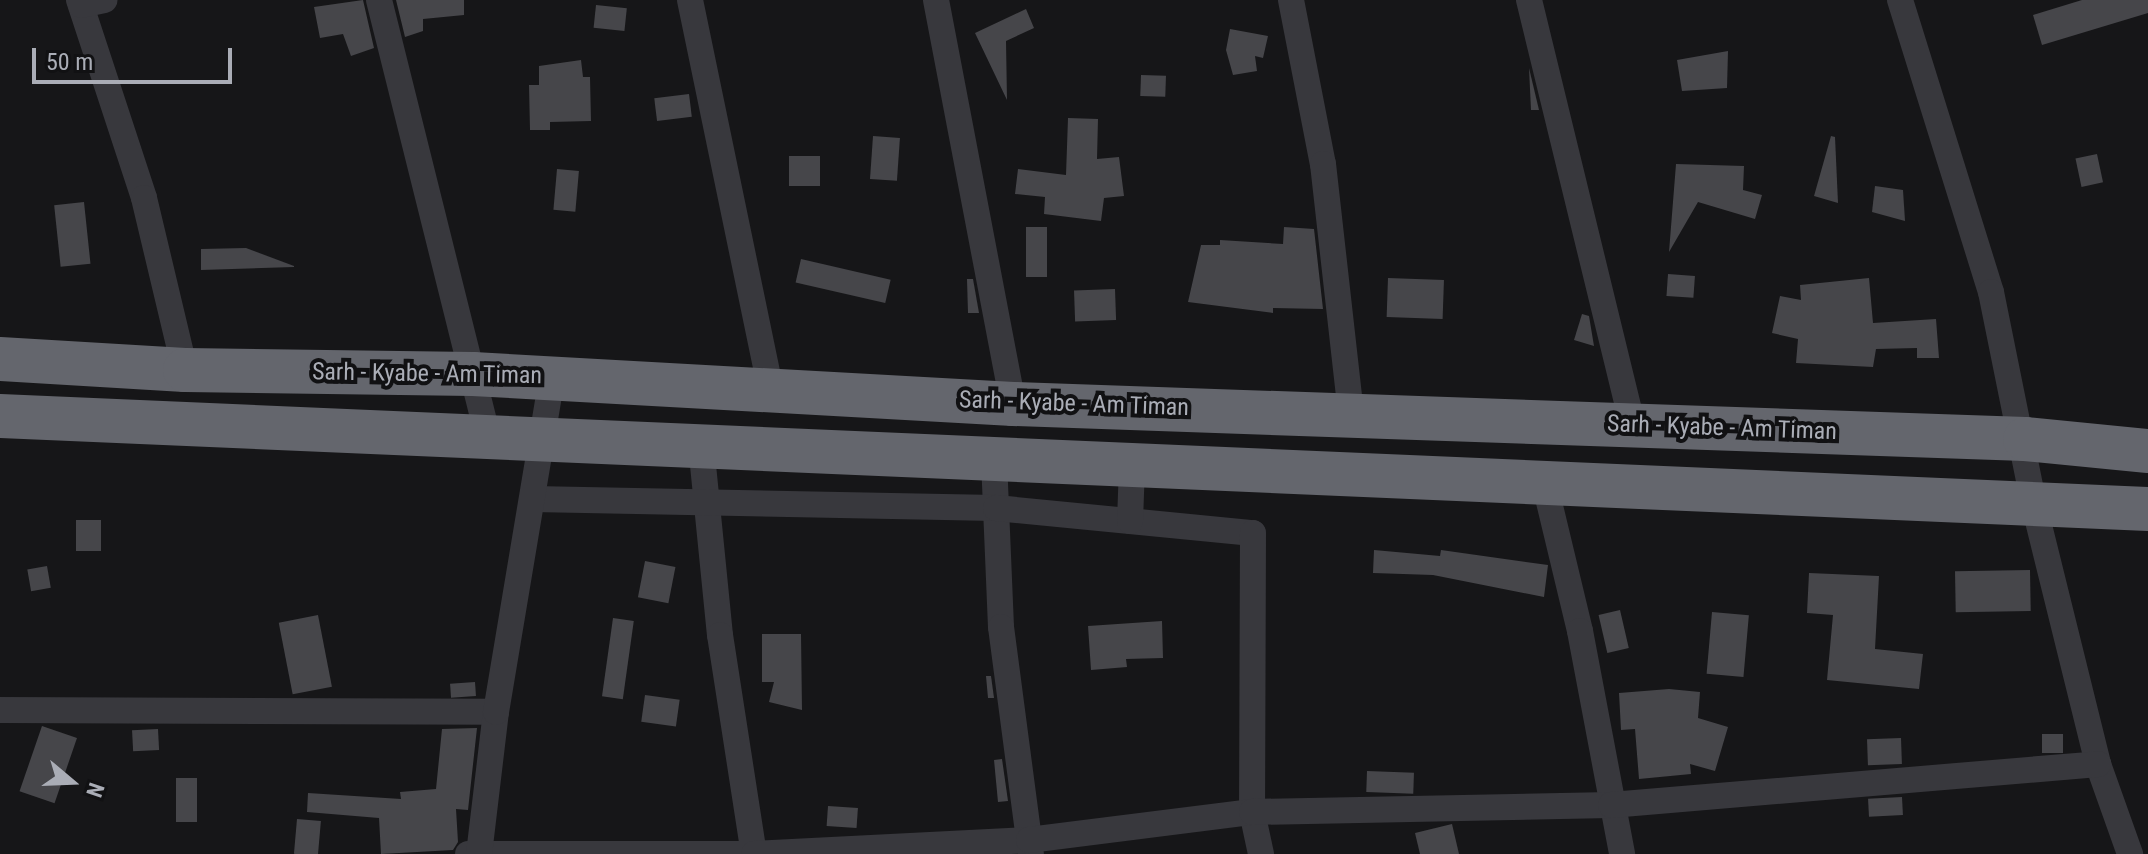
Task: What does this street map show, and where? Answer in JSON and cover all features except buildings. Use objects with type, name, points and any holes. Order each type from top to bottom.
[{"type":"highway","name":"Sarh - Kyabe - Am Timan","points":[[0,359],[185,370],[552,377],[770,387],[1013,404],[2025,439],[2148,451]]},
{"type":"highway","points":[[0,416],[2148,509]]},
{"type":"street","points":[[379,0],[488,437]]},
{"type":"street","points":[[690,0],[770,387]]},
{"type":"street","points":[[936,0],[1013,404]]},
{"type":"street","points":[[1291,0],[1323,164],[1351,414]]},
{"type":"street","points":[[1529,0],[1632,424]]},
{"type":"street","points":[[1900,0],[1991,292],[2025,439],[2034,505],[2098,764],[2130,854]]},
{"type":"street","points":[[88,2],[144,198],[185,370]]},
{"type":"street","points":[[479,854],[496,712],[552,377]]},
{"type":"street","points":[[701,445],[720,635],[754,854]]},
{"type":"street","points":[[994,460],[1001,627],[1030,847]]},
{"type":"street","points":[[1130,521],[1132,467]]},
{"type":"street","points":[[1544,481],[1580,631],[1622,854]]},
{"type":"street","points":[[533,499],[996,508],[1253,533],[1252,812],[1261,854]]},
{"type":"street","points":[[0,710],[496,712]]},
{"type":"street","points":[[468,854],[754,854],[1030,847],[1252,812],[1611,805],[2098,764]]}]
